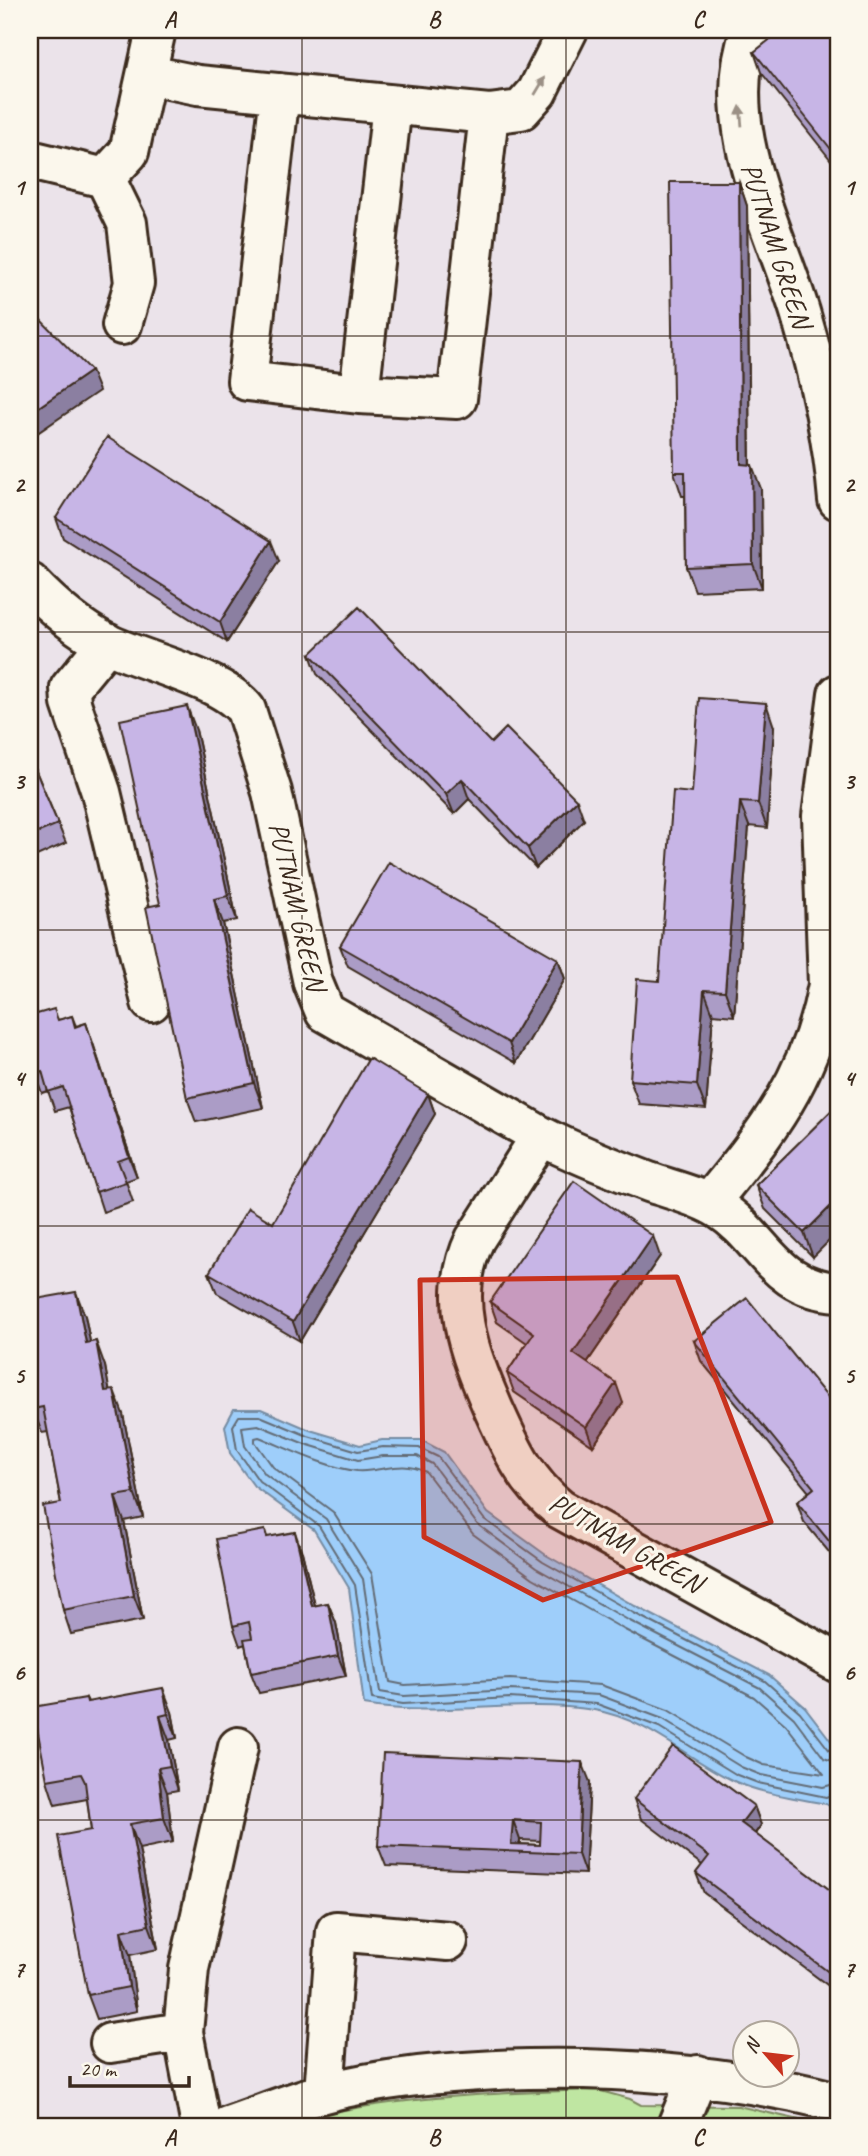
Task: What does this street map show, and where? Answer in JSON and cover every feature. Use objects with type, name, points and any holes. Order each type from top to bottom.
[{"type":"street","points":[[105,178],[129,152],[156,30]]},
{"type":"street","points":[[148,75],[198,85],[489,114],[521,110],[537,92],[568,30]]},
{"type":"street","name":"PUTNAM GREEN","points":[[751,30],[740,80],[743,142],[797,304],[832,448],[838,500]]},
{"type":"street","points":[[280,93],[247,381],[359,394],[457,399],[489,114]]},
{"type":"street","points":[[359,394],[392,104]]},
{"type":"street","points":[[30,160],[105,178]]},
{"type":"street","points":[[105,178],[127,223],[134,283],[122,326]]},
{"type":"street","name":"PUTNAM GREEN","points":[[30,583],[62,614],[107,643],[215,687],[239,701],[246,710],[272,792],[313,983],[326,1012],[541,1136],[598,1163],[709,1203],[729,1217],[786,1275],[810,1288],[838,1292]]},
{"type":"street","points":[[107,643],[70,688],[71,703],[101,792],[151,1002]]},
{"type":"street","points":[[709,1203],[782,1110],[812,1044],[825,1003],[828,985],[822,816],[838,694]]},
{"type":"street","name":"PUTNAM GREEN","points":[[541,1136],[475,1238],[465,1263],[461,1293],[467,1345],[518,1462],[530,1482],[560,1509],[838,1663]]},
{"type":"street","points":[[201,2126],[183,2032],[189,1969],[238,1747]]},
{"type":"street","points":[[324,2093],[335,1931],[448,1941]]},
{"type":"street","points":[[110,2043],[183,2032]]},
{"type":"street","points":[[229,2126],[324,2093],[429,2073],[565,2067],[698,2074],[773,2086],[838,2102]]},
{"type":"street","points":[[677,2126],[698,2074]]},
{"type":"highlighted area","points":[[677,1277],[771,1522],[543,1600],[424,1537],[420,1280]]},
{"type":"green space","points":[[597,2090],[630,2099],[641,2105],[738,2106],[826,2126],[272,2126],[352,2109],[433,2098]]},
{"type":"water","points":[[234,1409],[261,1409],[310,1430],[360,1445],[382,1440],[421,1440],[444,1452],[488,1513],[546,1555],[635,1606],[769,1675],[805,1707],[838,1750],[838,1796],[830,1805],[747,1786],[718,1773],[632,1722],[594,1710],[536,1706],[421,1710],[364,1705],[349,1588],[314,1530],[254,1486],[230,1453],[225,1426]]},
{"type":"building","points":[[782,30],[838,30],[838,158],[754,52]]},
{"type":"building","points":[[670,182],[739,182],[741,464],[752,465],[753,564],[686,567],[685,472],[674,472]]},
{"type":"building","points":[[30,309],[91,371],[30,413]]},
{"type":"building","points":[[107,437],[271,541],[220,622],[56,518]]},
{"type":"building","points":[[359,607],[491,743],[506,728],[577,800],[528,848],[462,779],[446,794],[310,654]]},
{"type":"building","points":[[699,698],[766,703],[758,803],[740,802],[725,991],[704,990],[697,1085],[630,1080],[637,979],[659,981],[673,791],[692,793]]},
{"type":"building","points":[[187,706],[228,896],[214,899],[254,1083],[187,1098],[146,907],[160,904],[120,720]]},
{"type":"building","points":[[30,757],[58,824],[30,836]]},
{"type":"building","points":[[389,862],[558,959],[509,1043],[340,946]]},
{"type":"building","points":[[30,997],[37,1014],[54,1009],[58,1020],[72,1016],[75,1027],[86,1023],[129,1157],[118,1161],[126,1182],[96,1192],[63,1087],[48,1092],[42,1071],[34,1073],[30,1058]]},
{"type":"building","points":[[369,1058],[428,1094],[293,1322],[209,1273],[248,1208],[273,1223]]},
{"type":"building","points":[[838,1104],[838,1199],[804,1233],[756,1185]]},
{"type":"building","points":[[574,1181],[653,1236],[573,1353],[616,1383],[586,1427],[507,1373],[534,1333],[490,1302]]},
{"type":"building","points":[[76,1292],[86,1343],[96,1341],[105,1391],[114,1390],[134,1493],[115,1496],[134,1596],[63,1610],[43,1506],[61,1503],[43,1407],[33,1409],[30,1390],[30,1300]]},
{"type":"building","points":[[747,1298],[838,1410],[838,1552],[797,1502],[814,1488],[694,1341]]},
{"type":"building","points":[[265,1530],[267,1537],[295,1532],[312,1606],[328,1603],[338,1656],[251,1673],[244,1639],[252,1638],[249,1622],[233,1626],[216,1539]]},
{"type":"building","points":[[163,1688],[168,1714],[160,1716],[170,1766],[158,1768],[164,1818],[130,1824],[149,1925],[121,1931],[129,1987],[88,1995],[58,1836],[91,1830],[85,1782],[81,1774],[47,1780],[33,1707],[86,1698],[87,1702]]},
{"type":"building","points":[[673,1746],[754,1806],[741,1823],[838,1896],[838,1979],[696,1873],[709,1856],[634,1799]]},
{"type":"building","points":[[383,1753],[582,1762],[578,1854],[378,1846]],"holes":[[[513,1820],[541,1822],[540,1845],[511,1844]]]}]
